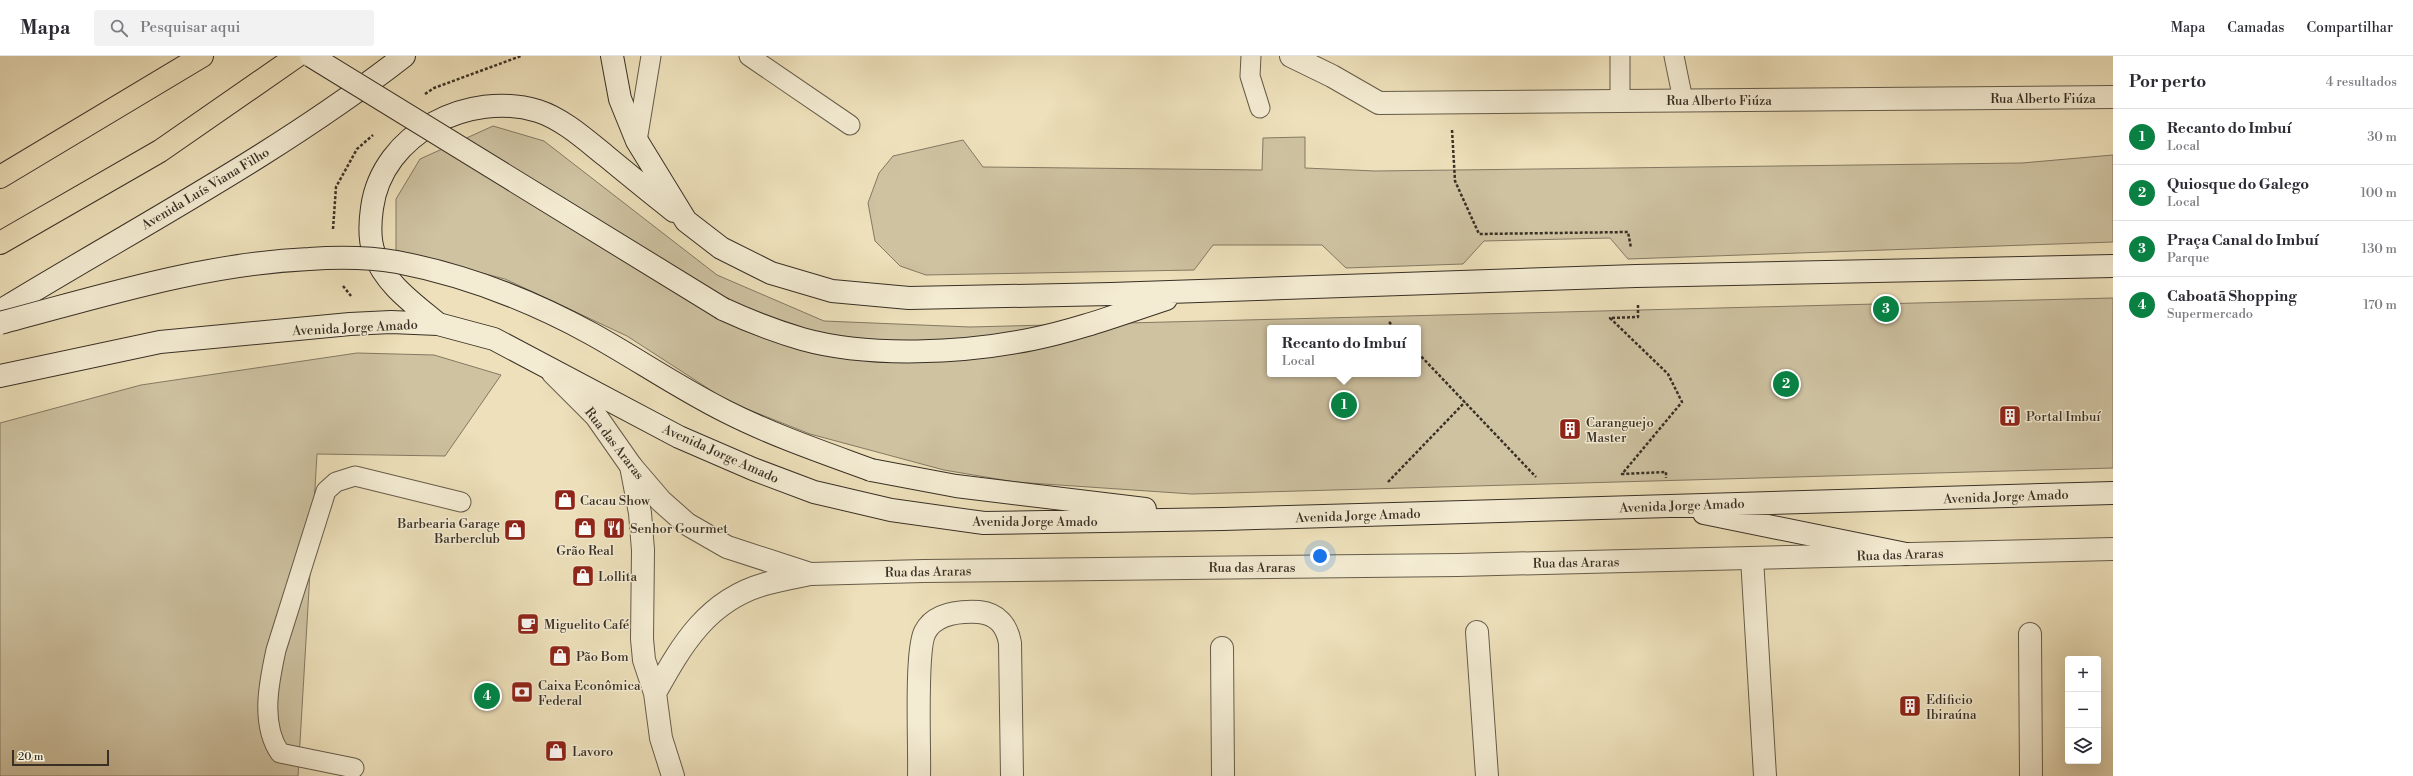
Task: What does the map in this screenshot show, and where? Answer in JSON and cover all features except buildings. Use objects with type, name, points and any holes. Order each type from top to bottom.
[{"type":"highway","points":[[0,177],[202,56]]},
{"type":"highway","points":[[0,243],[160,151],[297,56]]},
{"type":"main road","points":[[311,56],[723,309],[762,327],[804,340],[853,348],[930,352],[976,348],[1034,339],[1194,290]]},
{"type":"main road","name":"Avenida Luís Viana Filho","points":[[0,311],[229,176],[349,98],[404,56]]},
{"type":"main road","points":[[612,56],[620,99],[637,141],[686,221]]},
{"type":"main road","name":"Rua Alberto Fiúza","points":[[1291,56],[1332,76],[1379,103],[2113,97]]},
{"type":"main road","name":"Rua Alberto Fiúza","points":[[1320,56],[1332,76]]},
{"type":"main road","points":[[438,324],[392,285],[374,253],[370,226],[374,197],[384,169],[401,147],[421,131],[447,116],[473,108],[507,105],[539,112],[566,126],[591,144],[721,248],[772,273],[832,291],[909,298],[1111,294],[1636,276],[2113,266]]},
{"type":"main road","points":[[0,323],[140,285],[215,268],[272,261],[334,258],[396,262],[456,277],[518,298],[590,332],[724,411],[785,439],[871,470],[956,486],[1223,519]]},
{"type":"main road","name":"Avenida Jorge Amado","points":[[0,376],[160,342],[350,324],[391,322],[438,324],[494,340],[680,436],[753,469],[814,492],[891,510],[984,523],[1223,519],[2113,493]]},
{"type":"main road","name":"Rua das Araras","points":[[545,365],[596,416],[631,466],[661,501],[687,524],[727,547],[810,574],[924,570],[1458,565],[2113,549]]},
{"type":"main road","points":[[631,466],[640,513],[643,550],[642,639],[644,660],[655,693],[661,738],[673,776]]},
{"type":"main road","points":[[1665,506],[1906,554]]},
{"type":"main road","points":[[1752,558],[1765,776]]},
{"type":"main road","points":[[655,693],[675,656],[712,611],[737,595],[764,584],[810,574]]},
{"type":"main road","points":[[919,776],[920,655],[924,633],[934,621],[950,613],[968,611],[988,613],[1000,619],[1008,631],[1010,644],[1012,776]]},
{"type":"main road","points":[[1477,632],[1487,776]]},
{"type":"main road","points":[[2030,634],[2032,776]]},
{"type":"main road","points":[[1222,648],[1224,776]]},
{"type":"lane","points":[[637,141],[651,56]]},
{"type":"lane","points":[[749,56],[850,124]]},
{"type":"lane","points":[[1251,56],[1250,76],[1260,108]]},
{"type":"lane","points":[[1620,56],[1620,101]]},
{"type":"lane","points":[[1674,56],[1683,100]]},
{"type":"lane","points":[[354,768],[280,753],[272,742],[268,724],[272,670],[276,650],[326,491],[336,482],[355,476],[461,502]]},
{"type":"path","points":[[1451,102],[1455,181],[1479,234],[1628,232],[1636,276],[1638,317],[1610,318],[1668,374],[1682,402],[1622,474],[1666,472],[1665,506]]},
{"type":"path","points":[[1389,322],[1392,325]]},
{"type":"path","points":[[1421,356],[1536,477]]},
{"type":"path","points":[[1388,482],[1465,402]]},
{"type":"shaded area","points":[[493,126],[544,141],[717,275],[824,321],[970,327],[2113,298],[2113,468],[1192,494],[1015,482],[944,470],[810,434],[729,402],[627,336],[505,279],[396,251],[396,199],[420,159]]},
{"type":"shaded area","points":[[1305,137],[1305,168],[1375,171],[2022,163],[2113,155],[2113,242],[1628,259],[1610,238],[1484,241],[1463,264],[1346,268],[1322,245],[1213,245],[1194,270],[926,275],[900,266],[875,241],[868,203],[879,173],[893,156],[963,140],[983,167],[1262,170],[1263,138]]},
{"type":"shaded area","points":[[357,353],[434,355],[501,375],[445,456],[317,454],[298,776],[0,776],[0,423],[141,385]]},
{"type":"place","name":"Praça Canal do Imbuí","points":[[1886,309]]},
{"type":"place","name":"Quiosque do Galego","points":[[1786,384]]},
{"type":"place","name":"Recanto do Imbuí","points":[[1344,405]]},
{"type":"place","name":"Portal Imbuí","points":[[2010,416]]},
{"type":"place","name":"Caranguejo Master","points":[[1570,429]]},
{"type":"place","name":"Cacau Show","points":[[565,500]]},
{"type":"place","name":"Grão Real","points":[[585,528]]},
{"type":"place","name":"Senhor Gourmet","points":[[614,528]]},
{"type":"place","name":"Barbearia Garage Barberclub","points":[[515,530]]},
{"type":"place","name":"Lollita","points":[[583,576]]},
{"type":"place","name":"Miguelito Café","points":[[528,624]]},
{"type":"place","name":"Pão Bom","points":[[560,656]]},
{"type":"place","name":"Caixa Econômica Federal","points":[[522,692]]},
{"type":"place","name":"Caboatã Shopping","points":[[487,696]]},
{"type":"place","name":"Edificio Ibiraúna","points":[[1910,706]]},
{"type":"place","name":"Lavoro","points":[[556,751]]}]
